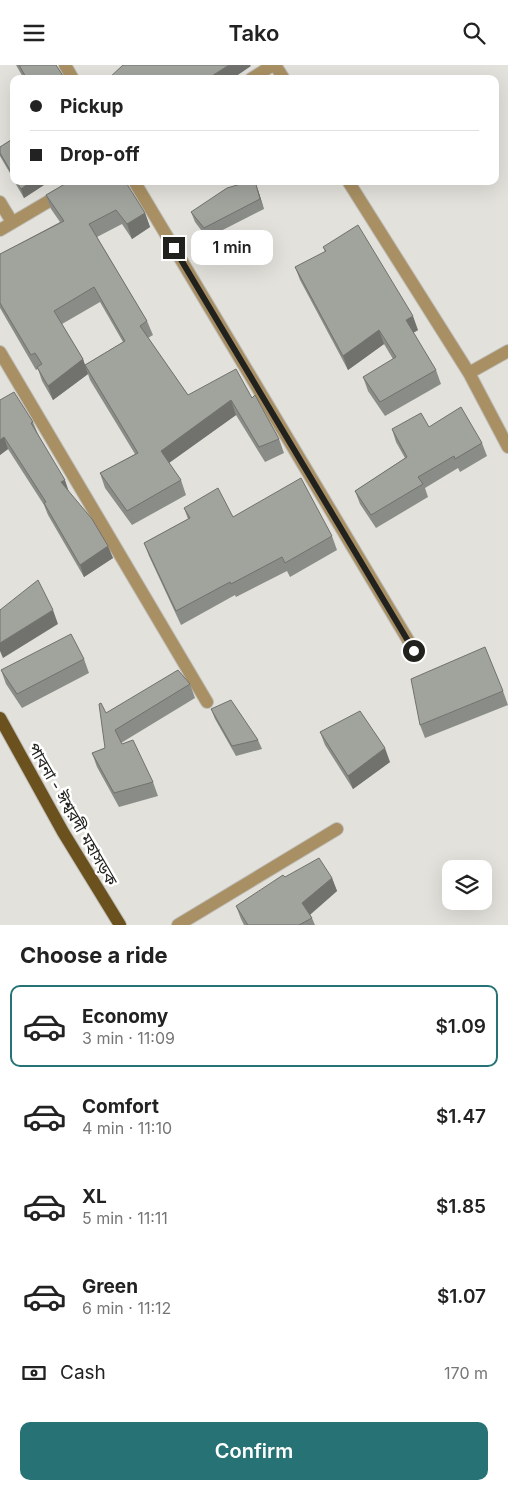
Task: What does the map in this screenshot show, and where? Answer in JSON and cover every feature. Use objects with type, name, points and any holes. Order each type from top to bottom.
[{"type":"main road","name":"পাবনা - ঈশ্বরদী মহাসড়ক","points":[[0,718],[63,832],[120,925]]},
{"type":"street","points":[[258,75],[274,65]]},
{"type":"street","points":[[0,230],[76,185]]},
{"type":"street","points":[[136,185],[414,651]]},
{"type":"street","points":[[351,185],[469,373],[508,447]]},
{"type":"street","points":[[0,202],[12,223]]},
{"type":"street","points":[[469,373],[508,351]]},
{"type":"street","points":[[0,352],[207,701]]},
{"type":"street","points":[[178,925],[337,829]]},
{"type":"building","points":[[19,65],[56,65],[62,75],[25,75]]},
{"type":"building","points":[[123,65],[229,65],[213,75],[112,75]]},
{"type":"building","points":[[10,141],[10,170],[0,153],[0,147]]},
{"type":"building","points":[[18,185],[26,185],[21,189]]},
{"type":"building","points":[[63,185],[128,185],[145,213],[127,224],[116,210],[89,224],[147,321],[140,326],[188,395],[236,369],[252,398],[255,395],[279,439],[259,447],[231,400],[161,451],[181,480],[127,511],[100,473],[138,453],[85,365],[125,341],[94,287],[54,311],[83,359],[48,386],[37,367],[42,364],[35,353],[31,355],[0,303],[0,254],[64,221],[46,195]]},
{"type":"building","points":[[237,185],[256,185],[260,199],[204,228],[191,212],[227,188]]},
{"type":"building","points":[[358,225],[413,316],[406,320],[436,370],[380,402],[363,377],[396,357],[379,330],[343,356],[295,267],[326,251],[323,247]]},
{"type":"building","points":[[14,392],[65,480],[61,482],[92,519],[108,546],[80,565],[44,503],[46,502],[4,437],[0,440],[0,400]]},
{"type":"building","points":[[461,407],[482,443],[455,459],[454,456],[418,477],[423,484],[371,515],[355,491],[407,457],[392,429],[421,413],[429,427]]},
{"type":"building","points":[[301,478],[332,536],[285,563],[282,557],[176,611],[144,543],[190,518],[184,508],[218,488],[233,517]]},
{"type":"building","points":[[38,580],[53,610],[0,643],[0,610]]},
{"type":"building","points":[[71,634],[84,659],[17,694],[1,670]]},
{"type":"building","points":[[485,647],[503,691],[420,725],[411,679]]},
{"type":"building","points":[[178,670],[190,684],[115,730],[122,744],[133,740],[153,782],[114,793],[92,753],[105,748],[99,704],[101,703],[106,713]]},
{"type":"building","points":[[231,700],[258,740],[232,746],[211,709]]},
{"type":"building","points":[[360,711],[385,748],[348,776],[320,732]]},
{"type":"building","points":[[319,858],[332,878],[302,903],[312,918],[299,925],[248,925],[236,906],[283,875],[285,877]]},
{"type":"route","points":[[174,248],[414,651]]}]
